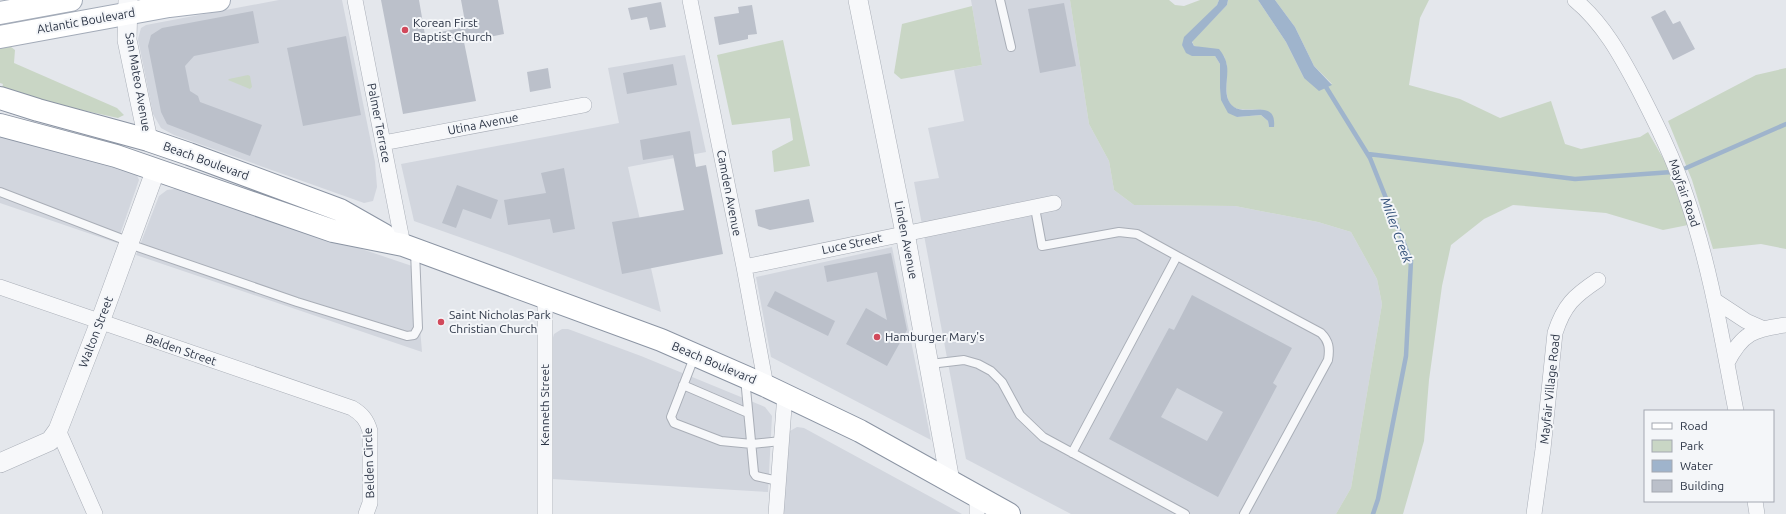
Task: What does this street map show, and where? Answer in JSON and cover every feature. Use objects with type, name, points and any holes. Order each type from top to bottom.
[{"type":"main road","name":"Atlantic Boulevard","points":[[0,13],[71,0]]},
{"type":"main road","name":"Atlantic Boulevard","points":[[0,37],[128,7],[169,6],[219,0]]},
{"type":"main road","name":"Beach Boulevard","points":[[0,98],[148,140],[340,210],[409,247]]},
{"type":"main road","name":"Beach Boulevard","points":[[0,125],[109,154],[156,169],[227,196],[333,231],[409,247],[545,296],[696,355],[775,390],[860,431],[950,481],[977,505],[1010,514]]},
{"type":"street","name":"Palmer Terrace","points":[[355,0],[383,143],[409,247]]},
{"type":"street","name":"Camden Avenue","points":[[690,0],[744,267],[775,390],[781,441],[776,514]]},
{"type":"street","name":"Linden Avenue","points":[[858,0],[905,233],[930,364],[950,481]]},
{"type":"street","name":"Mayfair Road","points":[[1575,0],[1596,21],[1626,66],[1673,160],[1686,195],[1700,241],[1714,300],[1736,410]]},
{"type":"street","name":"San Mateo Avenue","points":[[128,7],[127,40],[148,140]]},
{"type":"street","name":"Utina Avenue","points":[[383,143],[584,105]]},
{"type":"street","name":"Walton Street","points":[[0,463],[50,441],[58,430],[100,322],[156,169]]},
{"type":"street","name":"Luce Street","points":[[744,267],[1054,203]]},
{"type":"street","name":"Mayfair Village Road","points":[[1534,514],[1543,449],[1555,332],[1560,316],[1569,302],[1578,293],[1598,280]]},
{"type":"street","name":"Belden Street","points":[[0,287],[344,405],[361,414]]},
{"type":"street","name":"Kenneth Street","points":[[545,296],[545,514]]},
{"type":"street","points":[[1714,300],[1746,321],[1762,328]]},
{"type":"street","points":[[1727,363],[1734,349],[1746,336],[1762,328],[1786,325]]},
{"type":"street","name":"Belden Circle","points":[[361,414],[367,422],[370,431],[370,503],[366,514]]},
{"type":"street","points":[[58,430],[95,514]]},
{"type":"street","points":[[1754,502],[1757,514]]},
{"type":"lane","points":[[1000,0],[1010,47]]},
{"type":"lane","points":[[0,192],[129,243],[297,302],[407,336],[414,335],[418,328],[409,247]]},
{"type":"lane","points":[[1035,208],[1042,246],[1119,232],[1137,234],[1321,333],[1327,339],[1330,350],[1328,360],[1244,514]]},
{"type":"lane","points":[[1072,453],[1177,256]]},
{"type":"lane","points":[[696,355],[682,385],[671,417],[674,423],[721,441],[752,444],[781,441]]},
{"type":"lane","points":[[930,364],[964,360],[978,364],[991,371],[1002,382],[1020,415],[1043,437],[1186,514]]},
{"type":"lane","points":[[745,377],[754,473],[756,476],[778,481]]},
{"type":"lane","points":[[682,385],[748,413]]},
{"type":"shaded area","points":[[279,0],[342,0],[375,162],[377,187],[373,201],[364,203],[174,135],[161,128],[153,114],[138,39],[141,28],[146,25]]},
{"type":"shaded area","points":[[971,0],[1070,0],[1089,124],[1109,161],[1114,190],[1134,205],[1235,206],[1318,222],[1351,232],[1377,279],[1382,304],[1351,488],[1336,514],[1071,514],[966,459],[914,182],[939,178],[928,128],[964,121],[954,70],[982,65]]},
{"type":"shaded area","points":[[685,55],[706,152],[628,167],[661,312],[510,255],[414,221],[401,164],[619,123],[608,68]]},
{"type":"shaded area","points":[[0,133],[136,173],[139,180],[117,243],[0,203]]},
{"type":"shaded area","points":[[181,188],[415,267],[422,352],[136,255],[159,196],[167,190]]},
{"type":"shaded area","points":[[892,247],[931,440],[771,357],[756,277]]},
{"type":"shaded area","points":[[562,329],[568,329],[641,356],[765,407],[772,416],[768,492],[552,479],[552,341],[554,334]]},
{"type":"shaded area","points":[[797,427],[804,428],[962,514],[783,514],[788,436],[790,431]]},
{"type":"green space","points":[[1070,0],[1169,0],[1175,5],[1184,6],[1200,0],[1219,0],[1217,5],[1182,45],[1204,55],[1215,56],[1220,64],[1220,88],[1237,117],[1261,115],[1268,121],[1269,127],[1273,127],[1274,120],[1264,110],[1239,109],[1230,103],[1226,86],[1227,66],[1224,56],[1194,46],[1192,41],[1227,5],[1228,0],[1258,0],[1286,42],[1304,78],[1332,84],[1314,66],[1295,27],[1275,0],[1429,0],[1420,18],[1409,85],[1460,99],[1500,118],[1551,101],[1565,144],[1581,149],[1640,137],[1648,132],[1667,165],[1688,225],[1663,230],[1606,213],[1513,205],[1484,219],[1451,245],[1442,286],[1429,380],[1424,441],[1403,514],[1336,514],[1351,488],[1382,304],[1377,279],[1351,232],[1318,222],[1235,206],[1134,205],[1114,190],[1109,161],[1089,124]]},
{"type":"green space","points":[[972,6],[982,65],[901,79],[894,73],[902,24]]},
{"type":"green space","points":[[783,40],[810,166],[774,172],[772,151],[793,140],[790,118],[732,125],[717,55]]},
{"type":"green space","points":[[0,47],[11,47],[15,50],[14,63],[117,108],[124,115],[118,118],[54,104],[2,88],[3,84],[0,83]]},
{"type":"green space","points":[[1786,68],[1786,249],[1761,244],[1713,249],[1692,180],[1668,121],[1756,75]]},
{"type":"green space","points":[[248,75],[250,76],[252,87],[250,89],[228,80],[229,79]]},
{"type":"water","points":[[1219,0],[1228,0],[1227,5],[1192,42],[1194,46],[1219,49],[1223,55],[1227,66],[1226,88],[1230,103],[1239,109],[1266,110],[1271,113],[1274,118],[1274,127],[1269,127],[1268,121],[1261,115],[1237,117],[1228,113],[1221,100],[1220,64],[1215,56],[1192,56],[1186,53],[1182,45],[1184,37],[1217,5]]},
{"type":"water","points":[[1258,0],[1275,0],[1295,27],[1314,66],[1332,85],[1319,91],[1304,78],[1286,42]]},
{"type":"building","points":[[381,0],[419,0],[425,35],[466,27],[461,0],[498,0],[504,34],[464,42],[476,101],[403,114]]},
{"type":"building","points":[[661,2],[666,27],[650,30],[647,17],[631,20],[628,8]]},
{"type":"building","points":[[1064,3],[1076,66],[1040,73],[1028,9]]},
{"type":"building","points":[[752,5],[757,34],[748,35],[748,39],[719,45],[714,17],[739,13],[738,7]]},
{"type":"building","points":[[1665,10],[1673,24],[1680,21],[1695,49],[1673,60],[1651,17]]},
{"type":"building","points":[[253,11],[259,43],[194,56],[185,66],[190,91],[198,96],[200,102],[262,125],[250,156],[167,124],[161,112],[148,46],[151,35],[162,28]]},
{"type":"building","points":[[346,36],[361,115],[303,126],[287,48]]},
{"type":"building","points":[[673,64],[677,85],[627,94],[623,73]]},
{"type":"building","points":[[548,68],[551,88],[530,92],[527,72]]},
{"type":"building","points":[[690,131],[696,167],[706,165],[723,254],[622,274],[612,222],[684,210],[673,155],[643,160],[640,140]]},
{"type":"building","points":[[564,168],[575,229],[553,233],[550,219],[508,225],[504,200],[546,193],[541,173]]},
{"type":"building","points":[[457,185],[498,200],[491,219],[463,209],[456,228],[442,223]]},
{"type":"building","points":[[809,199],[814,222],[770,230],[758,226],[755,210]]},
{"type":"building","points":[[891,253],[907,330],[887,366],[846,344],[866,308],[887,320],[877,272],[827,282],[824,266]]},
{"type":"building","points":[[775,291],[835,321],[828,336],[767,306]]},
{"type":"building","points":[[1192,295],[1292,348],[1273,383],[1277,386],[1218,497],[1109,439],[1169,328],[1174,330]],"holes":[[[1177,388],[1223,412],[1207,441],[1161,417]]]},
{"type":"waterway","name":"Miller Creek","points":[[1326,87],[1370,158],[1411,261],[1406,356],[1378,499],[1373,514]]},
{"type":"waterway","points":[[1686,168],[1786,124]]},
{"type":"waterway","points":[[1368,154],[1575,179],[1672,172]]},
{"type":"place","name":"Korean First Baptist Church","points":[[405,30]]},
{"type":"place","name":"Saint Nicholas Park Christian Church","points":[[441,322]]},
{"type":"place","name":"Hamburger Mary's","points":[[877,337]]}]
